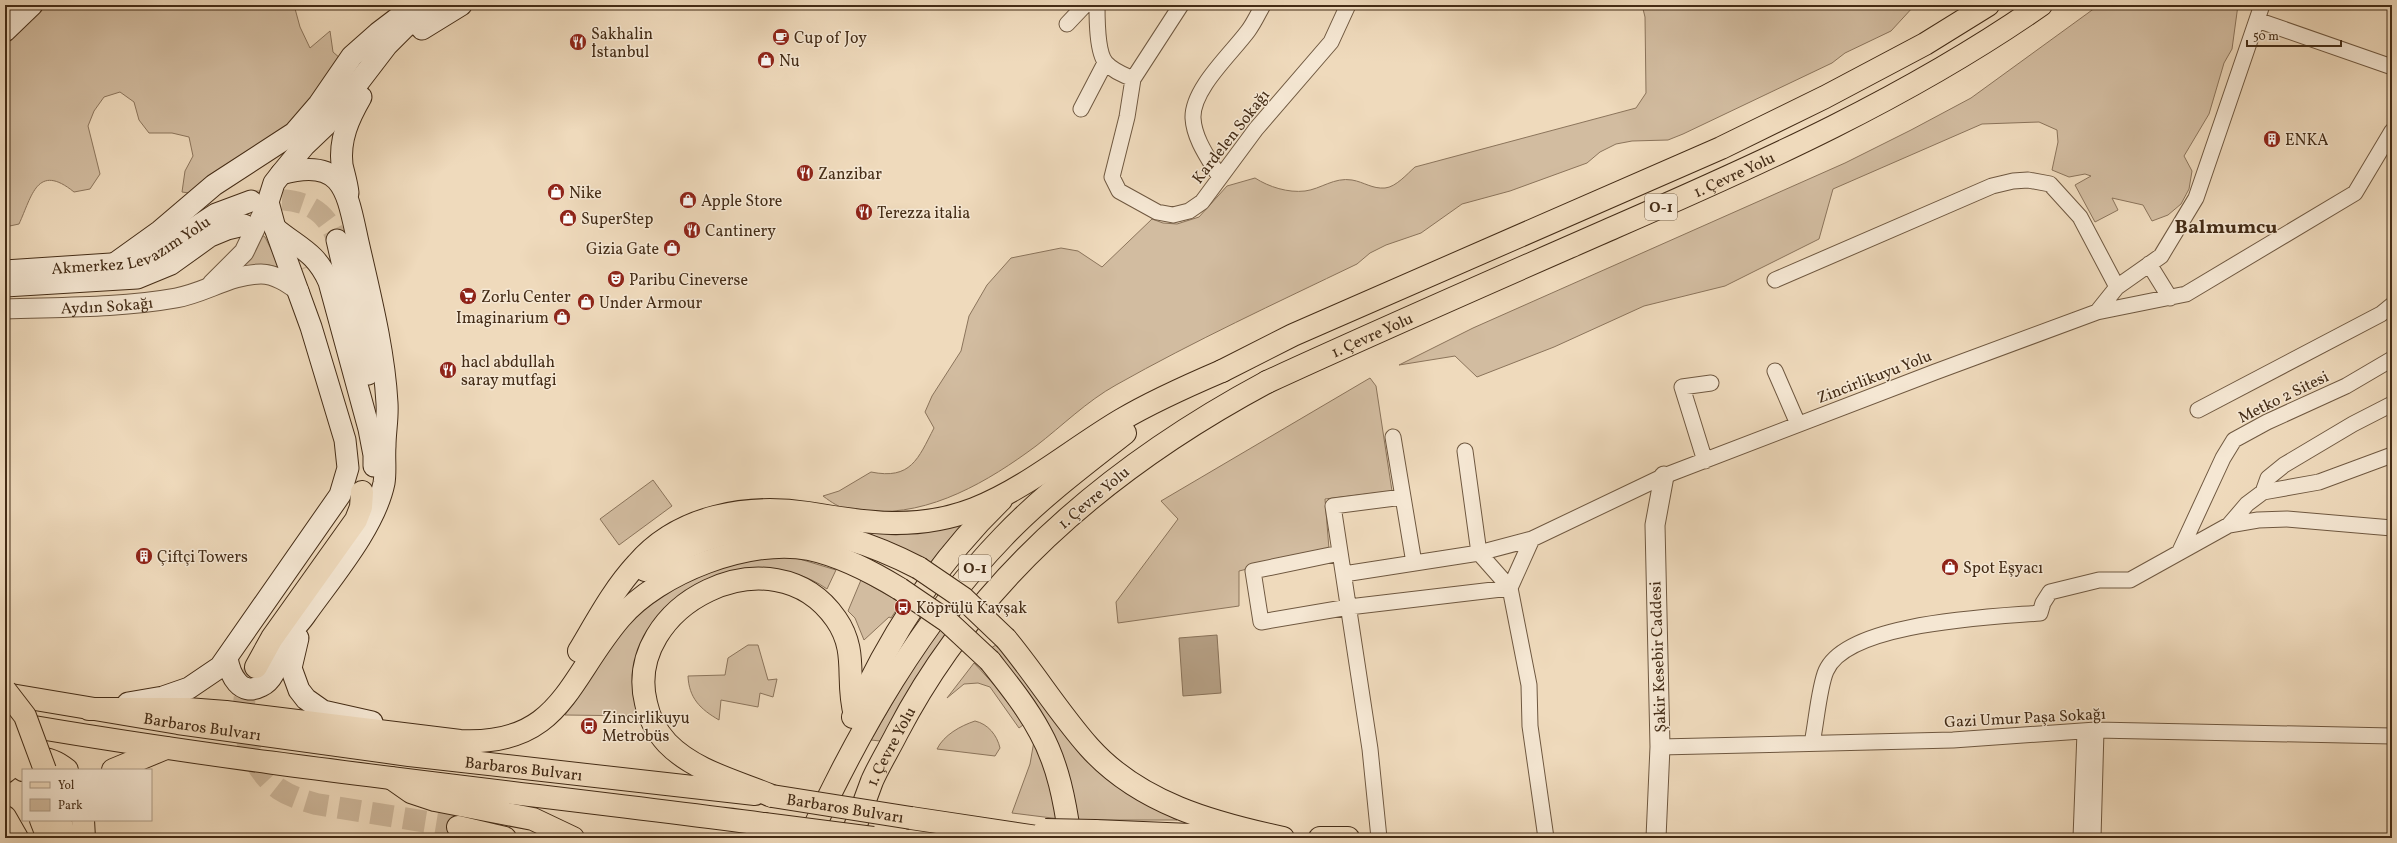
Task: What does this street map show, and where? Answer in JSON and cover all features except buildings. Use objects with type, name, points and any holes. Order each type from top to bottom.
[{"type":"main road","points":[[5,10],[10,5]]},
{"type":"main road","points":[[5,31],[32,5]]},
{"type":"main road","points":[[114,264],[160,231],[214,185],[294,134],[319,104],[352,56],[378,33],[417,5]]},
{"type":"main road","points":[[89,709],[163,697],[189,688],[220,667],[335,505],[346,481],[348,468],[348,456],[338,413],[299,291],[275,228],[259,202],[304,146],[325,126],[387,45],[404,28],[434,5]]},
{"type":"main road","points":[[227,658],[233,679],[239,685],[253,689],[262,686],[269,681],[286,640],[306,614],[370,522],[384,481],[385,445],[388,422],[384,372],[369,291],[349,203],[342,164],[342,143],[347,123],[362,96],[391,58],[417,34],[461,5]]},
{"type":"main road","name":"1. Çevre Yolu","points":[[809,838],[844,769],[902,667],[945,603],[1004,536],[1070,476],[1126,432],[1222,371],[1293,335],[1721,148],[1906,55],[1988,5]]},
{"type":"main road","name":"1. Çevre Yolu","points":[[851,838],[873,780],[923,686],[948,649],[1011,573],[1069,515],[1135,462],[1195,422],[1267,382],[1761,162],[1910,87],[1994,37],[2041,5]]},
{"type":"main road","points":[[281,174],[308,168],[327,172],[336,178],[349,203]]},
{"type":"main road","name":"Akmerkez Levazım Yolu","points":[[5,271],[114,264],[149,258],[216,214],[259,202]]},
{"type":"main road","name":"Akmerkez Levazım Yolu","points":[[5,286],[137,278],[171,264],[210,236],[227,229],[244,226]]},
{"type":"main road","points":[[227,658],[235,656],[241,651],[362,492],[369,487],[373,475],[374,455],[329,282],[323,268],[313,256],[275,228]]},
{"type":"main road","points":[[337,240],[385,445]]},
{"type":"main road","points":[[256,667],[272,638],[356,520],[361,507],[366,472],[364,455],[353,412],[306,268]]},
{"type":"main road","points":[[549,715],[556,692],[613,594],[638,562],[663,541],[711,518],[744,510],[774,510],[874,524],[901,524],[952,516],[974,509],[1013,489],[1121,420],[1170,393],[1222,371]]},
{"type":"main road","points":[[809,838],[826,784],[855,715],[874,673],[909,612],[956,551],[994,507],[1013,489]]},
{"type":"main road","points":[[604,610],[644,571],[679,550],[708,539],[759,527],[788,526],[833,534],[886,551],[919,568],[963,598],[1006,639],[1090,748],[1130,782],[1191,813],[1283,838]]},
{"type":"main road","points":[[89,709],[187,709],[226,712],[460,741],[488,741],[527,729],[549,715],[578,681],[609,632],[631,607],[660,584],[710,561],[742,553],[783,547],[808,549],[857,565],[900,589],[947,621],[990,661],[1041,732],[1061,785],[1070,838]]},
{"type":"main road","points":[[772,796],[705,770],[692,762],[666,742],[652,721],[644,695],[644,663],[659,632],[670,618],[710,591],[746,579],[762,577],[780,579],[802,587],[830,610],[847,637],[852,668],[850,696],[855,715]]},
{"type":"main road","points":[[306,614],[294,651],[291,668],[299,690],[306,699],[323,711],[358,718],[413,734]]},
{"type":"main road","points":[[5,690],[25,716],[45,769]]},
{"type":"main road","name":"Barbaros Bulvarı","points":[[5,694],[89,709],[409,755],[772,796],[1004,831],[1044,834],[1095,831],[1273,838]]},
{"type":"main road","name":"Barbaros Bulvarı","points":[[5,722],[166,748],[391,778],[715,818],[766,833],[873,838]]},
{"type":"main road","points":[[5,728],[16,768],[33,758],[49,759],[65,769]]},
{"type":"main road","points":[[115,769],[166,748]]},
{"type":"main road","points":[[391,778],[411,792],[435,800],[533,818],[573,838]]},
{"type":"main road","points":[[5,817],[17,838]]},
{"type":"main road","points":[[41,821],[48,838]]},
{"type":"main road","points":[[60,821],[65,838]]},
{"type":"main road","points":[[83,821],[84,838]]},
{"type":"main road","points":[[84,838],[86,821]]},
{"type":"main road","points":[[458,828],[505,838]]},
{"type":"main road","points":[[1320,838],[1348,838]]},
{"type":"street","points":[[1068,24],[1085,5]]},
{"type":"street","points":[[1097,5],[1100,44],[1105,63],[1118,72],[1133,79],[1182,5]]},
{"type":"street","points":[[1219,176],[1198,137],[1193,118],[1194,106],[1202,89],[1247,32],[1263,5]]},
{"type":"street","name":"Kardelen Sokağı","points":[[1133,79],[1127,116],[1112,177],[1119,191],[1157,212],[1173,215],[1189,211],[1202,202],[1219,176],[1256,129],[1331,42],[1348,5]]},
{"type":"street","points":[[2098,312],[2117,287],[2161,256],[2196,198],[2262,5]]},
{"type":"street","points":[[2257,20],[2392,68]]},
{"type":"street","points":[[1081,109],[1105,63]]},
{"type":"street","name":"Zincirlikuyu Yolu","points":[[1344,574],[1479,553],[1532,539],[1664,476],[1798,424],[2098,312],[2186,294],[2355,193],[2392,131]]},
{"type":"street","points":[[1775,280],[1992,186],[2013,181],[2028,180],[2050,184],[2080,217],[2117,287]]},
{"type":"street","name":"Aydın Sokağı","points":[[207,288],[244,252],[259,202]]},
{"type":"street","points":[[2149,264],[2170,298]]},
{"type":"street","name":"Aydın Sokağı","points":[[5,309],[137,303],[177,298],[248,275],[262,274],[288,282],[299,291]]},
{"type":"street","points":[[2198,410],[2381,314],[2392,305]]},
{"type":"street","name":"Metko 2 Sitesi","points":[[2180,551],[2223,458],[2234,440],[2267,422],[2346,386],[2392,359]]},
{"type":"street","points":[[1774,371],[1798,424]]},
{"type":"street","points":[[1705,461],[1682,386],[1712,383]]},
{"type":"street","points":[[2263,492],[2268,478],[2284,465],[2353,424],[2392,404]]},
{"type":"street","points":[[1393,437],[1414,563]]},
{"type":"street","points":[[1465,451],[1479,553],[1510,588],[1528,685],[1530,726],[1546,838]]},
{"type":"street","points":[[2229,525],[2247,504],[2263,492],[2320,482],[2392,456]]},
{"type":"street","name":"Şakir Kesebir Caddesi","points":[[1656,838],[1660,747],[1654,525],[1664,476]]},
{"type":"street","points":[[1379,838],[1370,749],[1333,506],[1403,497]]},
{"type":"street","points":[[1812,743],[1826,671],[1840,654],[1866,640],[1934,623],[2040,613],[2043,603],[2050,592],[2099,580],[2130,580],[2229,525],[2258,520],[2287,519],[2392,528]]},
{"type":"street","points":[[1510,588],[1532,539]]},
{"type":"street","points":[[1340,554],[1253,571],[1261,622],[1349,607],[1510,588]]},
{"type":"street","points":[[2090,731],[2089,802],[2093,838]]},
{"type":"street","name":"Gazi Umur Paşa Sokağı","points":[[1660,747],[1953,740],[2090,731],[2392,736]]},
{"type":"street","points":[[2081,838],[2089,802]]},
{"type":"green space","points":[[43,5],[294,5],[300,27],[310,48],[330,31],[333,52],[341,59],[296,126],[189,193],[182,192],[185,171],[193,156],[189,137],[172,133],[149,133],[139,120],[134,102],[120,92],[104,97],[94,111],[88,126],[100,174],[90,189],[74,192],[62,184],[52,180],[44,182],[38,186],[32,194],[19,224],[5,227],[5,42]]},
{"type":"green space","points":[[1642,5],[1914,6],[1891,31],[1845,53],[1832,63],[1683,134],[1668,140],[1632,141],[1616,144],[1600,152],[1587,163],[1510,191],[1462,204],[1421,233],[1386,245],[1370,253],[1357,264],[1205,338],[1105,391],[1018,459],[999,472],[958,494],[915,508],[892,511],[855,510],[840,507],[823,496],[839,491],[871,472],[885,474],[904,470],[912,465],[918,458],[934,428],[925,412],[932,396],[961,351],[969,316],[987,285],[1011,258],[1061,248],[1078,251],[1102,267],[1152,219],[1163,223],[1177,224],[1199,217],[1227,186],[1255,178],[1272,187],[1292,191],[1311,190],[1339,180],[1352,180],[1385,188],[1397,183],[1415,167],[1636,108],[1646,93],[1645,17]]},
{"type":"green space","points":[[2099,5],[2238,5],[2232,49],[2224,63],[2209,114],[2184,156],[2192,171],[2189,189],[2181,204],[2168,215],[2152,221],[2143,205],[2112,198],[2118,210],[2095,222],[2075,185],[2091,176],[2085,174],[2069,177],[2052,170],[2058,142],[2057,130],[2039,122],[1982,124],[1833,189],[1819,239],[1725,286],[1644,306],[1554,347],[1477,377],[1455,356],[1399,365],[1473,328],[1845,163],[1911,130],[1971,98]]},
{"type":"green space","points":[[262,235],[265,237],[279,265],[276,267],[269,265],[245,266],[244,264]]},
{"type":"green space","points":[[1370,378],[1376,386],[1392,491],[1325,499],[1329,549],[1239,571],[1239,606],[1118,623],[1116,602],[1178,519],[1161,501]]},
{"type":"green space","points":[[653,480],[672,506],[619,545],[600,519]]},
{"type":"green space","points":[[979,514],[936,566],[899,546],[867,533],[896,535],[926,532]]},
{"type":"green space","points":[[793,557],[836,570],[827,589],[812,580],[796,574],[763,570],[655,631],[644,716],[565,715],[615,636],[662,591],[741,558]]},
{"type":"green space","points":[[861,580],[901,603],[891,618],[889,617],[864,640],[855,618],[848,611]]},
{"type":"green space","points":[[940,630],[946,635],[916,677],[880,741],[871,740],[911,671]]},
{"type":"green space","points":[[999,643],[1136,797],[1177,820],[1075,820],[1067,768],[1055,737],[1040,710],[1022,684],[991,648]]},
{"type":"green space","points":[[748,645],[758,645],[768,680],[777,679],[773,697],[760,693],[758,707],[721,700],[719,720],[706,712],[693,697],[688,676],[725,675],[728,658]]},
{"type":"green space","points":[[974,663],[1000,691],[1023,725],[1019,728],[990,687],[978,683],[964,684],[947,698]]},
{"type":"green space","points":[[975,721],[988,727],[997,739],[1000,748],[995,756],[937,749],[948,735]]},
{"type":"green space","points":[[1034,741],[1042,758],[1060,819],[1012,813],[1030,764]]},
{"type":"shaded area","points":[[1217,635],[1221,693],[1183,696],[1179,638]]},
{"type":"tunnel","points":[[251,201],[278,200],[303,204],[323,216],[331,226],[337,240]]},
{"type":"tunnel","points":[[292,239],[298,248],[306,268]]},
{"type":"tunnel","points":[[256,667],[245,696],[244,722],[246,735],[249,747],[261,771],[269,781],[279,789],[302,800],[316,804],[458,827]]},
{"type":"place","name":"Cup of Joy","points":[[781,37]]},
{"type":"place","name":"Sakhalin İstanbul","points":[[578,42]]},
{"type":"place","name":"Nu","points":[[766,60]]},
{"type":"place","name":"ENKA","points":[[2272,139]]},
{"type":"place","name":"Zanzibar","points":[[805,173]]},
{"type":"place","name":"Nike","points":[[556,192]]},
{"type":"place","name":"Apple Store","points":[[688,200]]},
{"type":"place","name":"Terezza italia","points":[[864,212]]},
{"type":"place","name":"SuperStep","points":[[568,218]]},
{"type":"place","name":"Cantinery","points":[[692,230]]},
{"type":"place","name":"Gizia Gate","points":[[672,248]]},
{"type":"place","name":"Paribu Cineverse","points":[[616,279]]},
{"type":"place","name":"Zorlu Center","points":[[468,296]]},
{"type":"place","name":"Under Armour","points":[[586,302]]},
{"type":"place","name":"Imaginarium","points":[[562,317]]},
{"type":"place","name":"hacl abdullah saray mutfagi","points":[[448,370]]},
{"type":"place","name":"Çiftçi Towers","points":[[144,556]]},
{"type":"place","name":"Spot Eşyacı","points":[[1950,567]]},
{"type":"place","name":"Köprülü Kavşak","points":[[903,607]]},
{"type":"place","name":"Zincirlikuyu Metrobüs","points":[[589,726]]},
{"type":"district","name":"Balmumcu","points":[[2226,226]]}]
